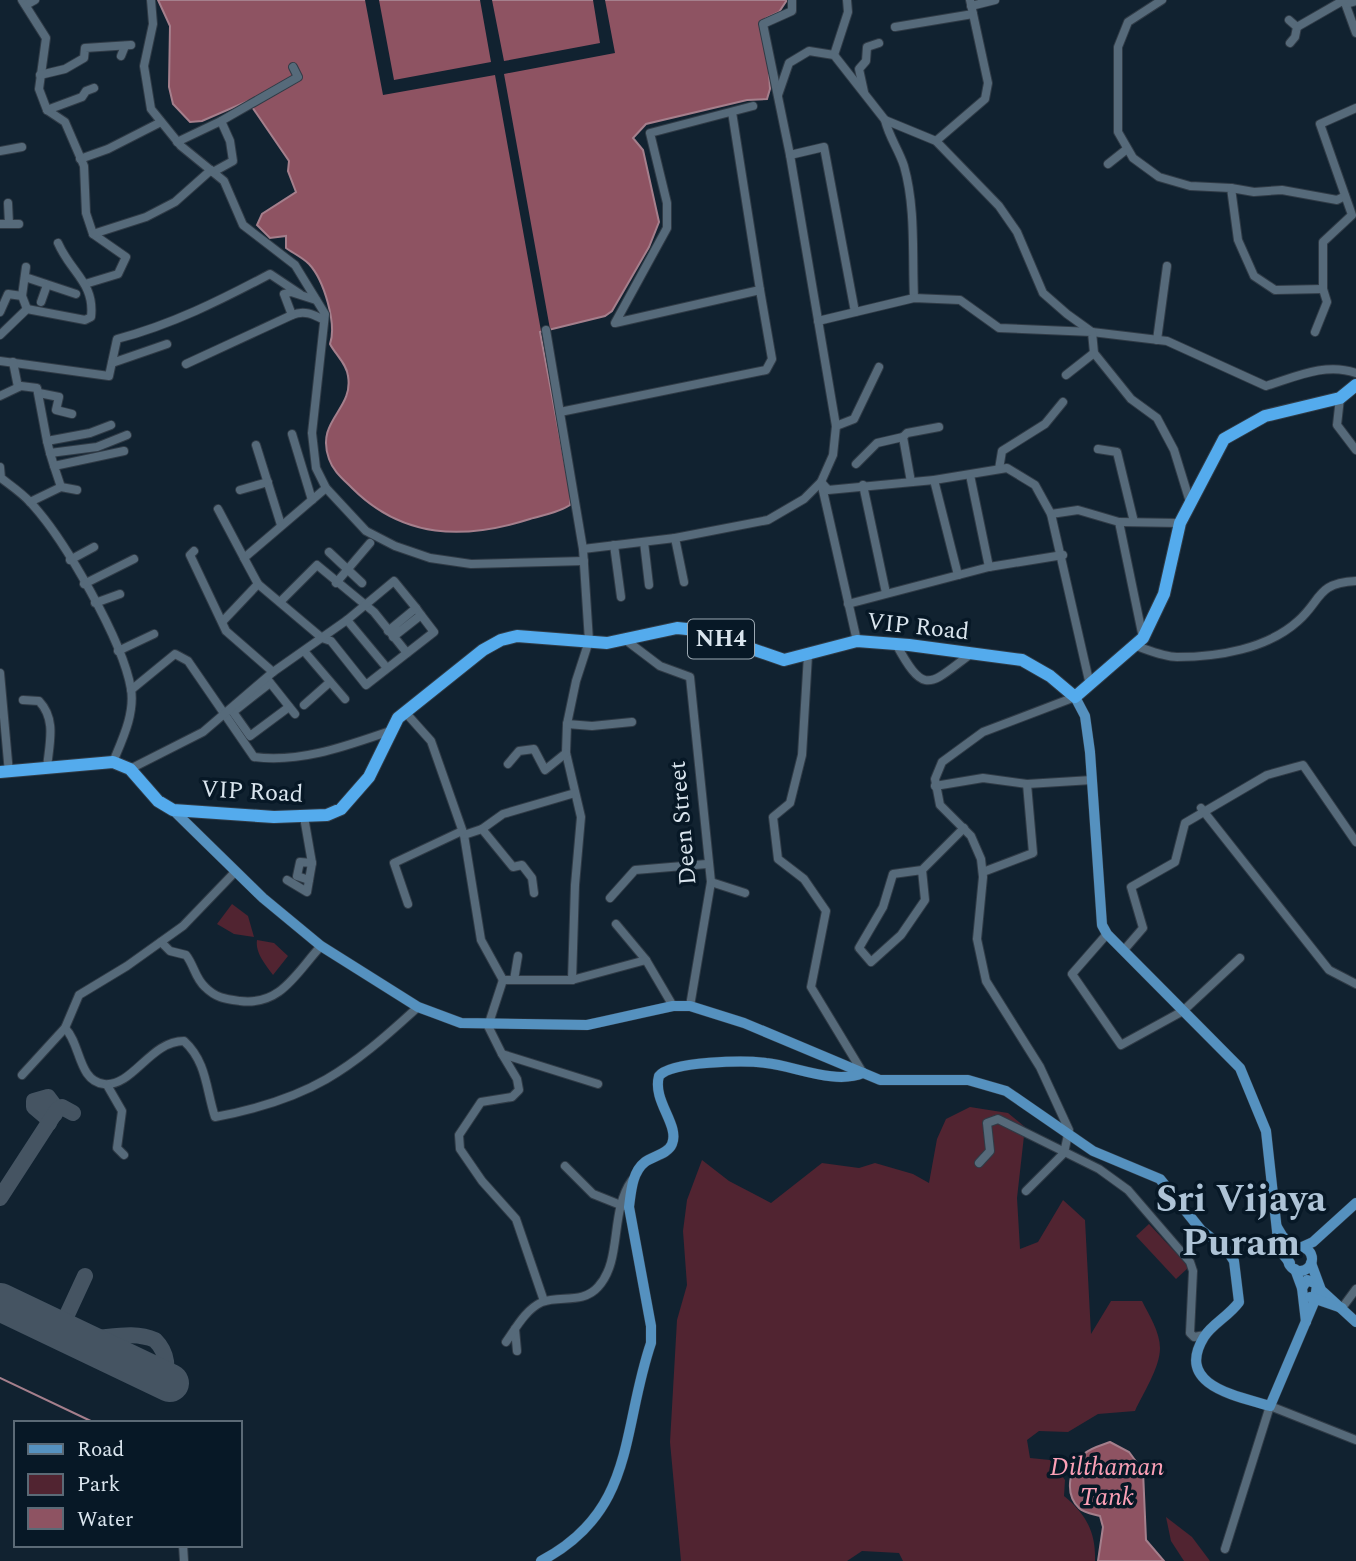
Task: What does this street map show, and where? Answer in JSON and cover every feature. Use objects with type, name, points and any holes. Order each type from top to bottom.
[{"type":"highway","points":[[1075,697],[1139,642],[1164,594],[1180,523],[1224,439],[1265,415],[1340,398],[1356,385]]},
{"type":"highway","name":"VIP Road","points":[[5,772],[113,762],[130,769],[158,801],[173,810],[327,816],[341,809],[377,765],[390,731],[405,712],[466,662],[501,640],[537,635],[589,641],[627,641],[677,628],[697,630],[784,660],[857,641],[896,644],[1022,660],[1050,676],[1075,697]]},
{"type":"main road","points":[[1075,697],[1085,716],[1102,925],[1107,934],[1240,1068],[1266,1131],[1280,1252],[1292,1266],[1303,1270],[1312,1261],[1321,1234]]},
{"type":"main road","name":"VIP Road","points":[[173,810],[235,872],[320,946],[418,1007],[461,1023],[488,1026],[587,1025],[673,1006],[690,1006],[744,1023],[880,1080],[968,1080],[989,1084],[1036,1109],[1069,1137],[1093,1151],[1160,1179],[1200,1230],[1227,1250],[1234,1261],[1239,1302],[1205,1335]]},
{"type":"main road","points":[[541,1561],[584,1530],[602,1510],[615,1487],[623,1456],[652,1334],[624,1206],[636,1175],[645,1162],[669,1149],[673,1143],[673,1133],[657,1088],[659,1076],[667,1069],[755,1062],[846,1077],[863,1073]]},
{"type":"main road","points":[[1306,1326],[1302,1288],[1292,1266],[1290,1253],[1321,1234],[1356,1203]]},
{"type":"main road","points":[[1205,1335],[1197,1365],[1203,1379],[1213,1388],[1270,1406],[1306,1326],[1315,1300],[1317,1284],[1308,1250],[1283,1237],[1277,1227]]},
{"type":"main road","points":[[1302,1288],[1307,1280],[1317,1284],[1356,1322]]},
{"type":"main road","points":[[1302,1288],[1315,1300],[1342,1308]]},
{"type":"street","points":[[35,0],[24,2],[46,38],[39,89],[47,110],[65,122],[80,159],[86,213],[93,234],[126,257],[118,274],[85,284]]},
{"type":"street","points":[[151,0],[153,24],[144,66],[151,109],[177,142],[225,181],[243,225],[295,265],[325,314],[312,433],[316,468],[326,488],[366,531],[395,546],[430,558],[471,564],[584,561]]},
{"type":"street","points":[[583,549],[675,538],[768,520],[804,499],[821,482],[833,455],[836,426],[790,155],[763,24],[792,11],[792,0]]},
{"type":"street","points":[[834,55],[848,12],[847,0]]},
{"type":"street","points":[[895,27],[995,0]]},
{"type":"street","points":[[1162,0],[1128,22],[1118,47],[1118,132],[1133,158],[1159,177],[1190,186],[1254,192],[1282,190],[1337,200],[1345,196]]},
{"type":"street","points":[[1297,27],[1345,2],[1356,1]]},
{"type":"street","points":[[1345,2],[1356,33]]},
{"type":"street","points":[[936,141],[985,99],[988,83],[971,7]]},
{"type":"street","points":[[1289,20],[1297,27]]},
{"type":"street","points":[[1290,43],[1295,37],[1297,27]]},
{"type":"street","points":[[866,99],[859,69],[866,61],[867,47],[879,43]]},
{"type":"street","points":[[40,75],[65,69],[84,58],[85,48],[128,46],[121,56]]},
{"type":"street","points":[[778,95],[789,62],[809,51],[834,55],[885,120],[936,141],[999,206],[1017,232],[1043,293],[1092,332],[1094,353],[1131,400],[1157,418],[1174,450],[1191,502]]},
{"type":"street","points":[[177,142],[221,121],[299,77],[293,67]]},
{"type":"street","points":[[47,110],[82,97],[86,91],[94,88]]},
{"type":"street","points":[[752,106],[650,133],[667,203],[667,228],[615,323],[760,290]]},
{"type":"street","points":[[1315,332],[1326,302],[1323,289],[1324,242],[1352,215],[1320,124],[1356,108]]},
{"type":"street","points":[[560,412],[766,370],[772,359],[732,112]]},
{"type":"street","points":[[885,120],[890,140],[904,164],[910,206],[914,298]]},
{"type":"street","points":[[93,234],[146,217],[175,202],[212,171],[233,161],[230,141],[221,121]]},
{"type":"street","points":[[80,159],[108,149],[161,122]]},
{"type":"street","points":[[0,151],[22,147]]},
{"type":"street","points":[[790,155],[824,147],[855,312]]},
{"type":"street","points":[[1108,164],[1128,149]]},
{"type":"street","points":[[1231,188],[1238,240],[1254,276],[1275,290],[1323,289]]},
{"type":"street","points":[[8,204],[4,224],[19,224]]},
{"type":"street","points":[[27,309],[85,320],[91,317],[93,299],[85,284],[67,263],[58,243]]},
{"type":"street","points":[[1157,340],[1167,266]]},
{"type":"street","points":[[26,267],[22,296],[27,309]]},
{"type":"street","points":[[0,361],[109,376],[117,339],[144,332],[214,304],[270,274],[300,294],[316,300]]},
{"type":"street","points":[[25,277],[76,294]]},
{"type":"street","points":[[41,302],[47,285]]},
{"type":"street","points":[[0,286],[8,294],[22,296]]},
{"type":"street","points":[[0,312],[8,294]]},
{"type":"street","points":[[292,316],[284,294],[300,294]]},
{"type":"street","points":[[818,321],[914,298],[960,300],[999,328],[1092,332],[1167,341],[1266,386],[1319,370],[1340,368],[1356,373]]},
{"type":"street","points":[[0,335],[27,309]]},
{"type":"street","points":[[186,363],[299,312],[311,313],[324,320]]},
{"type":"street","points":[[546,330],[583,549],[589,641],[567,724],[566,752],[581,817],[575,884],[572,980]]},
{"type":"street","points":[[112,363],[167,344]]},
{"type":"street","points":[[1066,375],[1094,353]]},
{"type":"street","points":[[13,362],[18,387]]},
{"type":"street","points":[[836,426],[854,419],[878,367]]},
{"type":"street","points":[[18,387],[37,388],[50,453],[61,487]]},
{"type":"street","points":[[0,396],[15,391],[18,387]]},
{"type":"street","points":[[38,393],[59,397],[56,410],[72,414]]},
{"type":"street","points":[[1340,398],[1337,425],[1356,450]]},
{"type":"street","points":[[999,469],[1002,451],[1045,424],[1063,402]]},
{"type":"street","points":[[47,440],[90,433],[111,425]]},
{"type":"street","points":[[856,464],[877,443],[903,437],[907,433],[939,427]]},
{"type":"street","points":[[292,434],[312,500]]},
{"type":"street","points":[[50,453],[97,447],[127,435]]},
{"type":"street","points":[[903,437],[911,482]]},
{"type":"street","points":[[256,445],[281,525]]},
{"type":"street","points":[[1098,449],[1117,452],[1135,522]]},
{"type":"street","points":[[54,466],[124,452]]},
{"type":"street","points":[[0,467],[1,478],[30,502],[70,560],[111,631],[131,690],[128,726],[113,762]]},
{"type":"street","points":[[821,482],[828,490],[934,480],[1007,468],[1035,485],[1051,514],[1063,555],[1090,685]]},
{"type":"street","points":[[970,475],[989,567]]},
{"type":"street","points":[[934,480],[958,575]]},
{"type":"street","points":[[240,490],[268,482]]},
{"type":"street","points":[[821,482],[857,641]]},
{"type":"street","points":[[863,485],[887,593]]},
{"type":"street","points":[[30,502],[61,487],[76,490]]},
{"type":"street","points":[[244,558],[326,488]]},
{"type":"street","points":[[130,769],[203,732],[224,711],[304,651],[322,638],[346,621],[394,581],[434,632],[366,685],[331,641],[322,638],[258,584],[218,509]]},
{"type":"street","points":[[1051,514],[1077,510],[1119,522],[1180,523]]},
{"type":"street","points":[[1119,522],[1139,642],[1175,657],[1252,648],[1298,621],[1316,597],[1337,582],[1356,581]]},
{"type":"street","points":[[675,538],[684,582]]},
{"type":"street","points":[[645,542],[649,585]]},
{"type":"street","points":[[336,583],[370,543]]},
{"type":"street","points":[[614,545],[621,597]]},
{"type":"street","points":[[70,560],[94,547]]},
{"type":"street","points":[[194,551],[190,555],[226,631],[270,678],[292,711],[250,736],[233,712],[270,678]]},
{"type":"street","points":[[329,552],[362,583]]},
{"type":"street","points":[[848,604],[989,567],[1063,555]]},
{"type":"street","points":[[84,584],[134,559]]},
{"type":"street","points":[[280,602],[317,565],[374,612],[407,653]]},
{"type":"street","points":[[223,621],[258,584]]},
{"type":"street","points":[[94,603],[120,594]]},
{"type":"street","points":[[391,634],[419,612]]},
{"type":"street","points":[[346,621],[387,668]]},
{"type":"street","points":[[118,651],[154,634]]},
{"type":"street","name":"Deen Street","points":[[627,641],[660,666],[690,677],[707,864],[711,882],[690,1006]]},
{"type":"street","points":[[896,644],[912,674],[923,681],[935,681],[972,653]]},
{"type":"street","points":[[304,651],[345,699]]},
{"type":"street","points":[[131,690],[175,654],[188,661],[254,757],[272,760],[330,751],[390,731]]},
{"type":"street","points":[[807,655],[802,755],[790,803],[772,817],[778,859],[804,878],[826,911],[811,987],[863,1073]]},
{"type":"street","points":[[0,673],[5,772]]},
{"type":"street","points":[[304,705],[330,682]]},
{"type":"street","points":[[1026,1191],[1064,1153],[1069,1137],[1054,1093],[986,981],[977,939],[983,872],[977,844],[940,805],[935,786],[942,762],[975,737],[1019,717],[1075,697]]},
{"type":"street","points":[[23,700],[39,701],[51,721],[47,768]]},
{"type":"street","points":[[405,712],[431,741],[463,833],[481,940],[503,980],[488,1026],[517,1079],[519,1090],[512,1097],[481,1102],[459,1135],[460,1149],[492,1196],[516,1219],[544,1301]]},
{"type":"street","points":[[567,724],[592,726],[632,722]]},
{"type":"street","points":[[508,764],[519,751],[534,749],[545,770],[566,752]]},
{"type":"street","points":[[1124,950],[1143,928],[1131,887],[1175,862],[1185,822],[1268,775],[1303,765],[1356,842]]},
{"type":"street","points":[[935,786],[983,778],[1027,784],[1092,780]]},
{"type":"street","points":[[983,872],[1033,853],[1027,784]]},
{"type":"street","points":[[408,904],[394,863],[463,833],[482,829],[503,814],[575,793]]},
{"type":"street","points":[[1203,810],[1329,970],[1355,981]]},
{"type":"street","points":[[287,880],[307,892],[312,863],[304,817]]},
{"type":"street","points":[[922,870],[925,900],[901,935],[871,962],[859,948],[883,907],[893,874],[922,870],[964,828]]},
{"type":"street","points":[[482,829],[513,867],[522,865],[527,871],[532,878],[534,892]]},
{"type":"street","points":[[309,880],[297,876],[300,862],[312,863]]},
{"type":"street","points":[[610,898],[635,870],[707,864]]},
{"type":"street","points":[[22,1075],[65,1028],[79,995],[183,926],[235,872]]},
{"type":"street","points":[[711,882],[745,893]]},
{"type":"street","points":[[616,924],[646,960],[673,1006]]},
{"type":"street","points":[[1107,934],[1072,974],[1121,1045],[1184,1011],[1240,958]]},
{"type":"street","points":[[161,942],[170,951],[186,955],[203,986],[219,998],[250,1002],[267,1000],[277,995],[320,946]]},
{"type":"street","points":[[514,980],[518,956]]},
{"type":"street","points":[[503,980],[572,980],[646,960]]},
{"type":"street","points":[[65,1028],[76,1038],[78,1056],[85,1071],[96,1082],[107,1085],[121,1080],[161,1046],[184,1041],[196,1052],[207,1079],[215,1118],[261,1108],[296,1096],[337,1074],[363,1057],[418,1007]]},
{"type":"street","points":[[502,1054],[598,1084]]},
{"type":"street","points":[[107,1085],[122,1111],[117,1148],[124,1155]]},
{"type":"street","points":[[979,1163],[990,1151],[987,1124],[998,1119],[1098,1169],[1128,1190],[1190,1262],[1193,1271],[1190,1332],[1194,1338],[1205,1335]]},
{"type":"street","points":[[506,1342],[529,1310],[544,1301],[583,1297],[597,1288],[614,1249],[624,1206],[593,1194],[565,1166]]},
{"type":"street","points":[[1342,1308],[1356,1289]]},
{"type":"street","points":[[515,1329],[517,1351]]},
{"type":"street","points":[[1225,1549],[1270,1406],[1356,1440]]},
{"type":"green space","points":[[232,904],[248,916],[254,937],[234,934],[217,924]]},
{"type":"green space","points":[[257,940],[274,943],[288,956],[273,975],[259,954]]},
{"type":"green space","points":[[970,1107],[1008,1113],[1025,1127],[1017,1198],[1020,1249],[1038,1242],[1063,1200],[1085,1220],[1091,1334],[1111,1301],[1142,1301],[1158,1336],[1160,1348],[1157,1364],[1135,1411],[1098,1414],[1068,1432],[1039,1431],[1027,1440],[1030,1458],[1050,1460],[1065,1480],[1064,1496],[1088,1524],[1094,1541],[1095,1561],[903,1561],[899,1553],[862,1551],[847,1561],[681,1561],[670,1442],[677,1320],[687,1285],[683,1231],[687,1200],[702,1160],[729,1181],[771,1203],[822,1163],[859,1168],[875,1163],[913,1174],[929,1183],[937,1139],[946,1119]]},
{"type":"green space","points":[[1149,1224],[1189,1267],[1176,1279],[1136,1236]]},
{"type":"green space","points":[[1166,1517],[1192,1537],[1210,1561],[1184,1561],[1171,1541]]},
{"type":"water","points":[[158,0],[787,0],[779,12],[766,18],[770,89],[767,99],[747,100],[646,124],[633,138],[643,150],[659,222],[649,247],[612,311],[605,316],[540,332],[571,496],[570,505],[505,526],[458,532],[435,530],[413,526],[392,517],[372,505],[336,471],[329,459],[327,434],[346,398],[348,376],[330,344],[332,325],[328,302],[320,280],[309,264],[286,248],[286,236],[270,238],[257,225],[262,214],[296,192],[288,171],[289,161],[248,101],[202,121],[190,122],[173,104],[169,87],[170,26]]},
{"type":"water","name":"Dilthaman Tank","points":[[1110,1442],[1129,1452],[1143,1471],[1146,1540],[1164,1561],[1098,1561],[1103,1527],[1100,1516],[1079,1508],[1071,1495],[1070,1481],[1075,1466],[1084,1454]]},
{"type":"pier","points":[[365,0],[379,0],[394,80],[491,62],[480,0],[492,0],[504,61],[600,43],[593,0],[605,0],[615,53],[504,74],[550,329],[541,331],[495,75],[383,95]]},
{"type":"waterway","points":[[0,1378],[91,1421]]},
{"type":"taxiway","points":[[49,1123],[34,1107],[34,1101],[48,1097],[54,1105],[55,1114]]},
{"type":"taxiway","points":[[0,1198],[57,1110],[62,1107],[73,1113]]},
{"type":"taxiway","points":[[60,1330],[85,1276]]},
{"type":"taxiway","points":[[74,1338],[136,1335],[155,1340],[166,1362],[166,1374],[160,1385],[150,1384],[123,1361]]},
{"type":"runway","points":[[0,1302],[170,1383]]},
{"type":"district","name":"Sri Vijaya Puram","points":[[1241,1222]]}]
